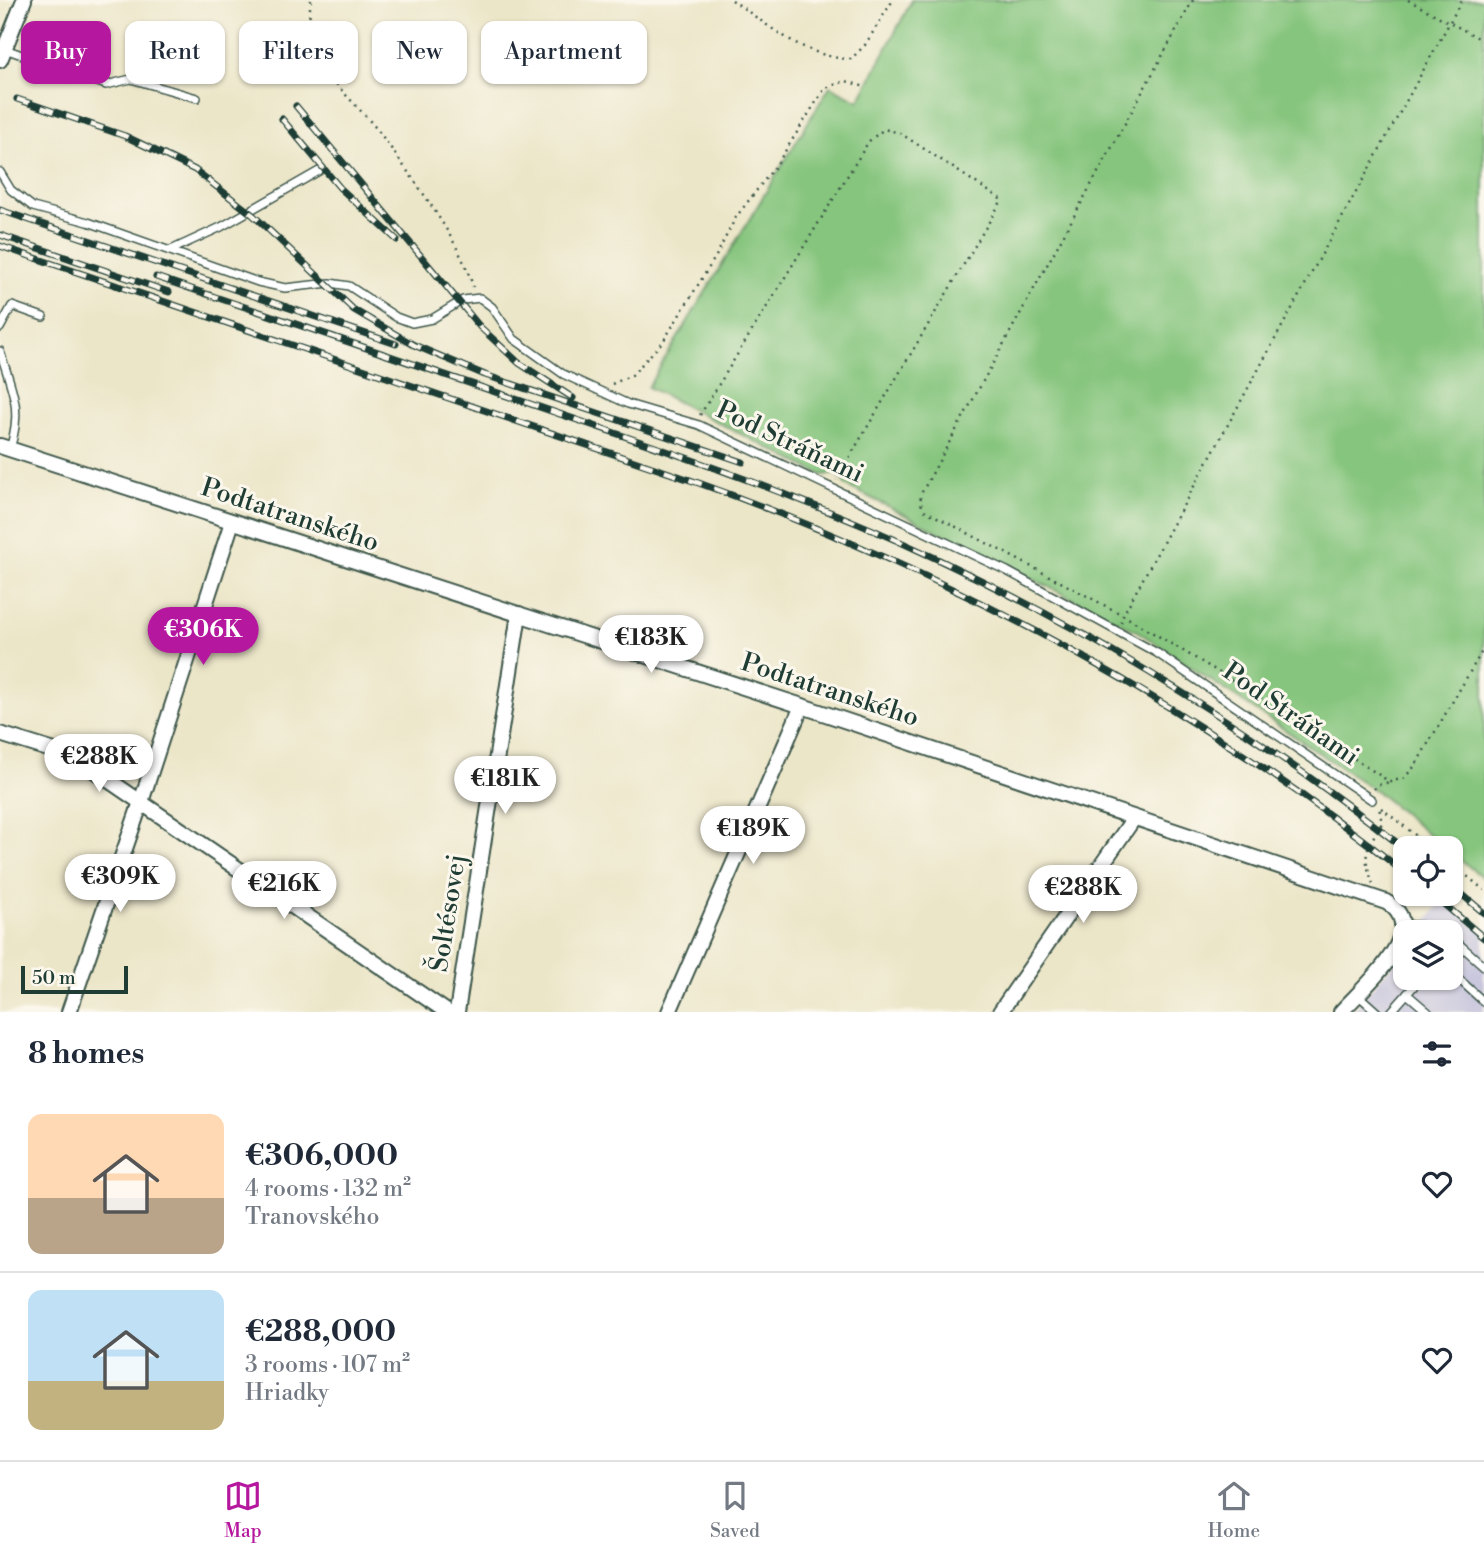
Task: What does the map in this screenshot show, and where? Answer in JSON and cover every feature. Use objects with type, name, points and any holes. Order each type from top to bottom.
[{"type":"street","points":[[2,54],[24,0]]},
{"type":"street","name":"Podtatranského","points":[[5,448],[802,706],[1376,899],[1397,909],[1401,920]]},
{"type":"street","points":[[68,1012],[141,802],[232,522]]},
{"type":"street","name":"Šoltésovej","points":[[457,1012],[519,614]]},
{"type":"street","points":[[668,1012],[802,706]]},
{"type":"street","points":[[0,734],[73,758],[447,1012]]},
{"type":"street","points":[[1000,1012],[1135,818]]},
{"type":"street","points":[[1341,1012],[1393,954]]},
{"type":"lane","points":[[2,54],[106,85],[131,79],[197,98]]},
{"type":"lane","points":[[171,250],[222,227],[319,171]]},
{"type":"lane","points":[[0,172],[20,200],[33,207],[88,222],[258,282],[285,288],[330,283],[349,286],[396,317],[412,323],[432,319],[463,300],[475,297]]},
{"type":"lane","name":"Pod Stráňami","points":[[475,297],[492,307],[514,339],[525,349],[585,386],[628,404],[695,424],[1007,571],[1157,653],[1370,799]]},
{"type":"lane","points":[[0,328],[12,306],[43,317]]},
{"type":"lane","points":[[0,351],[18,410],[18,423],[5,448]]},
{"type":"lane","points":[[1463,948],[1484,966]]},
{"type":"lane","points":[[1463,983],[1484,1002]]},
{"type":"lane","points":[[1391,1012],[1410,990]]},
{"type":"lane","points":[[1357,994],[1377,1012]]},
{"type":"lane","points":[[1407,994],[1428,1012]]},
{"type":"path","points":[[311,0],[312,36],[322,68],[385,140],[449,234],[468,273],[475,297]]},
{"type":"path","points":[[732,0],[811,52],[832,59],[851,59],[865,44],[893,0]]},
{"type":"path","points":[[1193,0],[920,501],[924,510],[937,518],[1123,615],[1252,692],[1390,782]]},
{"type":"path","points":[[1408,0],[1484,41]]},
{"type":"path","points":[[1123,615],[1462,0]]},
{"type":"path","points":[[585,386],[604,386],[632,375],[664,340],[716,256],[736,217],[771,173],[825,88],[846,81],[865,87]]},
{"type":"path","points":[[695,424],[709,397],[869,141],[884,129],[900,133],[1002,200],[832,489]]},
{"type":"path","points":[[1416,836],[1370,799],[1377,785],[1404,778],[1415,766],[1484,648]]},
{"type":"path","points":[[1376,899],[1364,857],[1382,823],[1379,807]]},
{"type":"path","points":[[1463,873],[1484,890]]},
{"type":"shaded area","points":[[1438,906],[1453,906],[1484,933],[1484,1012],[1352,1012],[1393,963],[1393,990],[1463,990],[1463,920],[1428,920]]},
{"type":"green space","points":[[912,0],[1484,0],[1484,878],[1463,862],[1463,836],[1430,836],[1376,791],[1137,631],[845,485],[836,475],[822,475],[648,387],[830,86],[859,101]]},
{"type":"railway","points":[[17,99],[125,136],[195,170],[253,215],[354,310],[414,345],[485,375],[743,462]]},
{"type":"railway","points":[[296,106],[480,327],[519,363],[573,398]]},
{"type":"railway","points":[[282,119],[340,188],[397,240]]},
{"type":"railway","points":[[0,210],[396,344]]},
{"type":"railway","points":[[0,235],[169,292]]},
{"type":"railway","points":[[0,246],[696,482],[885,558],[1067,648],[1155,699],[1241,753],[1393,864]]},
{"type":"railway","points":[[156,277],[696,461],[887,536],[996,588],[1118,654],[1236,727],[1393,840]]},
{"type":"railway","points":[[1463,895],[1484,913]]},
{"type":"railway","points":[[1446,906],[1484,938]]}]
